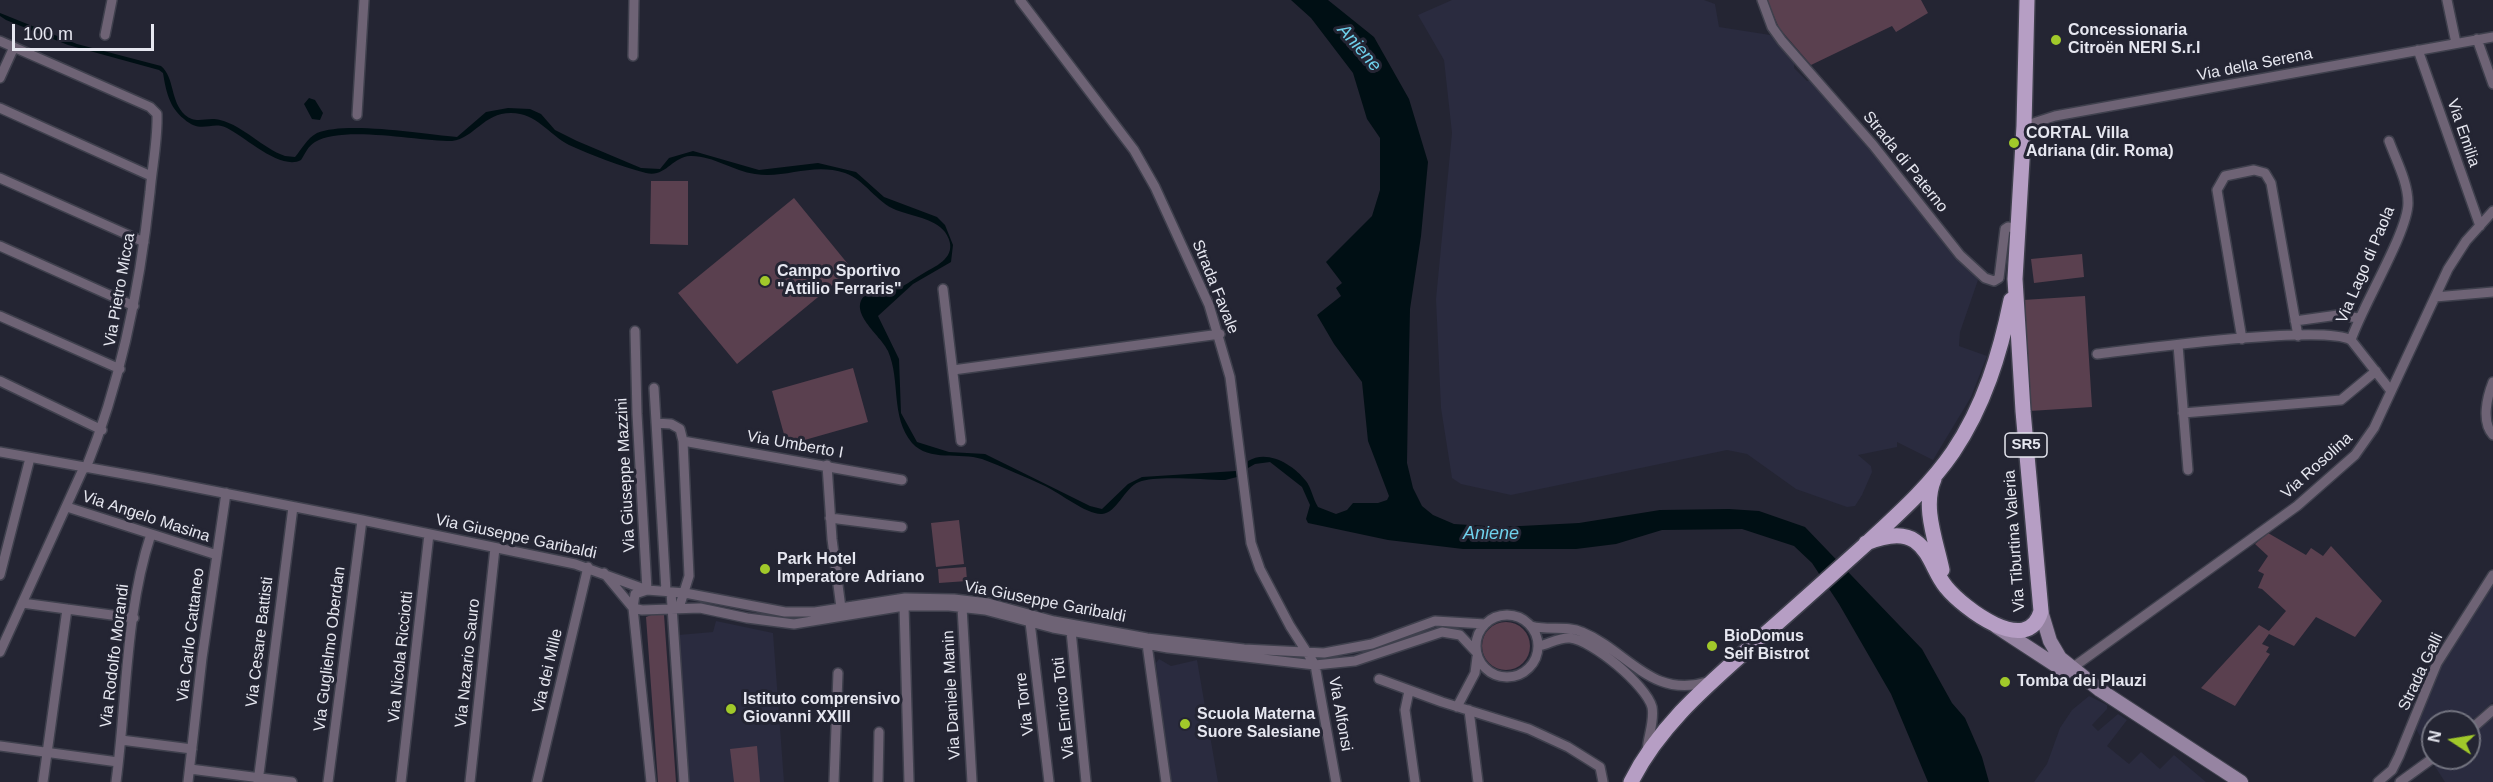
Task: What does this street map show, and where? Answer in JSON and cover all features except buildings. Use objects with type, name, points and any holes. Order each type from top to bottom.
[{"type":"main road","name":"Via Tiburtina Valeria","points":[[1905,537],[1922,548],[1948,590],[1992,624],[2013,631],[2029,630],[2036,624],[2041,611],[2015,279],[2024,126],[2027,0]]},
{"type":"main road","name":"Via Tiburtina Valeria","points":[[1631,782],[1647,754],[1675,717],[1712,681],[1896,517],[1935,476],[1954,450],[1975,413],[2001,346],[2015,279]]},
{"type":"main road","points":[[2001,346],[2011,346],[2019,351]]},
{"type":"main road","points":[[1935,476],[1930,490],[1929,509],[1948,590]]},
{"type":"main road","points":[[1866,543],[1888,537],[1905,537]]},
{"type":"main road","points":[[2041,611],[2054,649],[2060,658],[2100,690],[2241,782]]},
{"type":"main road","points":[[1992,624],[2060,669],[2100,690]]},
{"type":"street","points":[[105,35],[112,0]]},
{"type":"street","points":[[357,115],[364,0]]},
{"type":"street","points":[[633,56],[634,0]]},
{"type":"street","name":"Strada Favale","points":[[1020,0],[1042,32],[1118,128],[1142,164],[1206,297],[1220,334],[1232,388],[1251,543],[1260,569],[1294,632],[1309,652]]},
{"type":"street","name":"Strada di Paterno","points":[[1761,0],[1772,27],[1782,41],[1873,145],[1960,255],[1985,278],[1993,281],[1998,278],[2005,229],[2017,228]]},
{"type":"street","points":[[2447,0],[2456,43]]},
{"type":"street","name":"Via della Serena","points":[[2024,126],[2055,116],[2493,37]]},
{"type":"street","points":[[2477,39],[2493,84]]},
{"type":"street","points":[[0,41],[14,47],[0,78]]},
{"type":"street","name":"Via Pietro Micca","points":[[0,652],[102,430],[120,369],[134,306],[144,242],[156,112],[150,107],[14,47]]},
{"type":"street","name":"Via Emilia","points":[[2418,50],[2480,226]]},
{"type":"street","points":[[0,108],[151,176]]},
{"type":"street","name":"Via Lago di Paola","points":[[2389,141],[2406,188],[2408,208],[2401,230],[2348,338],[2391,391]]},
{"type":"street","points":[[2242,339],[2217,192],[2219,182],[2227,176],[2257,170],[2269,178],[2298,336]]},
{"type":"street","points":[[0,178],[144,242]]},
{"type":"street","name":"Via Rosolina","points":[[2072,668],[2310,496],[2364,446],[2458,252],[2493,211]]},
{"type":"street","points":[[0,246],[134,306]]},
{"type":"street","points":[[943,289],[961,441]]},
{"type":"street","points":[[2435,297],[2493,292]]},
{"type":"street","points":[[2295,321],[2343,315],[2358,318]]},
{"type":"street","points":[[2097,354],[2242,339],[2335,334],[2348,338],[2343,315]]},
{"type":"street","points":[[0,316],[120,369]]},
{"type":"street","name":"Via Giuseppe Mazzini","points":[[635,332],[637,414],[647,590]]},
{"type":"street","points":[[953,370],[1220,334]]},
{"type":"street","points":[[2178,345],[2188,470]]},
{"type":"street","points":[[2183,413],[2339,400],[2376,371]]},
{"type":"street","points":[[0,381],[102,430]]},
{"type":"street","points":[[2493,382],[2487,404],[2488,428],[2493,435]]},
{"type":"street","points":[[654,388],[669,591],[675,608],[684,782]]},
{"type":"street","points":[[656,423],[671,424],[680,429],[683,441],[689,576],[685,593],[675,608]]},
{"type":"street","name":"Via Umberto I","points":[[683,441],[902,480]]},
{"type":"street","name":"Via Giuseppe Garibaldi","points":[[0,453],[226,493],[588,567],[647,590],[685,593],[790,612],[841,608],[905,598],[964,599],[1054,621],[1147,638],[1244,649],[1309,652],[1334,652],[1359,647],[1435,621],[1485,624]]},
{"type":"street","points":[[0,575],[30,458]]},
{"type":"street","points":[[827,465],[830,518],[841,608]]},
{"type":"street","name":"Via Carlo Cattaneo","points":[[188,782],[216,555],[226,493]]},
{"type":"street","name":"Via Angelo Masina","points":[[67,507],[216,555]]},
{"type":"street","name":"Via Cesare Battisti","points":[[258,780],[292,507]]},
{"type":"street","points":[[1896,517],[1898,529],[1905,537]]},
{"type":"street","points":[[830,518],[902,527]]},
{"type":"street","name":"Via Guglielmo Oberdan","points":[[328,782],[362,520]]},
{"type":"street","name":"Via Rodolfo Morandi","points":[[119,782],[118,762],[134,618],[143,559],[151,534]]},
{"type":"street","name":"Via Nicola Ricciotti","points":[[401,782],[429,534]]},
{"type":"street","name":"Via Nazario Sauro","points":[[471,782],[495,548]]},
{"type":"street","name":"Via dei Mille","points":[[537,782],[588,567]]},
{"type":"street","points":[[602,571],[633,608],[642,610],[675,608]]},
{"type":"street","name":"Strada Galli","points":[[2378,782],[2391,770],[2399,756],[2442,655],[2493,575]]},
{"type":"street","points":[[647,590],[635,594],[633,608],[651,782]]},
{"type":"street","points":[[22,603],[134,618]]},
{"type":"street","points":[[904,606],[909,782]]},
{"type":"street","name":"Via Giuseppe Garibaldi","points":[[675,608],[692,607],[747,618],[794,624],[904,606],[962,607],[1071,631],[1147,644],[1315,665],[1355,662],[1442,632],[1460,635],[1476,654]]},
{"type":"street","name":"Via Daniele Manin","points":[[962,607],[972,782]]},
{"type":"street","points":[[43,782],[67,609]]},
{"type":"street","points":[[1457,707],[1473,677],[1477,637],[1485,624],[1503,615],[1523,619],[1531,626],[1539,646],[1537,657],[1525,672],[1509,678],[1484,673],[1473,677]]},
{"type":"street","name":"Via Torre","points":[[1030,622],[1049,782]]},
{"type":"street","points":[[1531,626],[1584,632],[1667,685],[1691,687],[1712,681]]},
{"type":"street","name":"Via Enrico Toti","points":[[1071,631],[1086,782]]},
{"type":"street","points":[[1539,646],[1567,638],[1581,640],[1631,675],[1644,690],[1652,708],[1647,754]]},
{"type":"street","points":[[1147,644],[1166,782]]},
{"type":"street","name":"Via Alfonsi","points":[[1309,652],[1315,665],[1336,782]]},
{"type":"street","points":[[1476,654],[1491,674]]},
{"type":"street","points":[[834,782],[838,673]]},
{"type":"street","points":[[1379,679],[1409,691],[1529,729],[1568,747],[1600,767],[1603,782]]},
{"type":"street","points":[[1409,691],[1405,706],[1415,782]]},
{"type":"street","points":[[1469,710],[1478,782]]},
{"type":"street","points":[[2481,720],[2493,710]]},
{"type":"street","points":[[878,782],[879,732]]},
{"type":"street","points":[[121,740],[192,749]]},
{"type":"street","points":[[0,746],[118,762]]},
{"type":"street","points":[[2400,782],[2421,767]]},
{"type":"street","points":[[190,769],[258,780],[292,782]]},
{"type":"shaded area","points":[[1452,0],[1704,0],[1715,4],[1719,27],[1770,35],[1794,62],[1794,68],[1807,81],[1811,81],[1863,140],[1978,280],[1960,332],[1959,346],[1987,356],[1971,397],[1933,460],[1897,442],[1897,447],[1858,455],[1871,466],[1872,472],[1855,506],[1847,507],[1796,489],[1747,454],[1727,450],[1511,495],[1461,484],[1452,478],[1441,408],[1436,299],[1452,133],[1444,60],[1418,15]]},
{"type":"shaded area","points":[[1767,0],[1921,0],[1928,13],[1896,32],[1892,26],[1811,65],[1779,28]]},
{"type":"shaded area","points":[[651,181],[688,181],[688,245],[650,244]]},
{"type":"shaded area","name":"Campo Sportivo \"Attilio Ferraris\"","points":[[794,198],[852,269],[737,364],[678,293]]},
{"type":"shaded area","points":[[2082,254],[2084,277],[2034,283],[2031,259]]},
{"type":"shaded area","points":[[2085,296],[2092,407],[2030,411],[2023,300]]},
{"type":"shaded area","points":[[853,368],[868,422],[787,445],[772,391]]},
{"type":"shaded area","points":[[959,520],[964,564],[936,567],[931,523]]},
{"type":"shaded area","points":[[2268,533],[2306,555],[2311,548],[2323,556],[2331,546],[2382,601],[2355,637],[2316,617],[2294,646],[2269,634],[2262,644],[2269,647],[2266,652],[2270,654],[2235,706],[2201,688],[2259,625],[2269,631],[2286,611],[2258,588],[2264,574],[2258,571],[2268,556],[2255,544]]},
{"type":"shaded area","points":[[966,567],[967,581],[939,583],[938,569]]},
{"type":"shaded area","points":[[2493,582],[2493,702],[2481,712],[2481,710],[2421,710],[2437,668]]},
{"type":"shaded area","points":[[654,614],[664,615],[676,782],[658,782],[646,617]]},
{"type":"shaded area","name":"Istituto comprensivo Giovanni XXIII","points":[[716,621],[773,633],[784,782],[689,782],[678,635],[713,632]]},
{"type":"shaded area","points":[[1506,622],[1523,629],[1530,646],[1523,663],[1506,670],[1489,663],[1482,646],[1489,629]]},
{"type":"shaded area","name":"Scuola Materna Suore Salesiane","points":[[1159,659],[1171,666],[1197,660],[1218,782],[1170,782],[1156,663]]},
{"type":"shaded area","points":[[2089,696],[2107,705],[2107,709],[2092,725],[2098,731],[2118,714],[2127,720],[2107,746],[2129,764],[2141,752],[2160,769],[2174,755],[2206,782],[2034,782],[2047,764],[2060,728],[2072,710]]},
{"type":"shaded area","points":[[2421,711],[2421,738],[2415,727]]},
{"type":"shaded area","points":[[2493,717],[2493,782],[2445,782],[2437,770],[2481,770],[2481,727]]},
{"type":"shaded area","points":[[757,746],[760,782],[734,782],[730,749]]},
{"type":"water","name":"Aniene","points":[[1291,0],[1328,0],[1374,37],[1409,99],[1428,162],[1421,236],[1410,309],[1408,403],[1407,463],[1413,488],[1422,506],[1433,515],[1454,524],[1501,527],[1579,523],[1660,510],[1729,509],[1759,511],[1805,527],[1922,649],[1952,703],[1965,718],[1982,757],[1989,782],[1928,782],[1891,694],[1839,604],[1812,563],[1794,546],[1742,529],[1662,530],[1616,544],[1576,549],[1463,549],[1388,540],[1308,523],[1306,519],[1310,505],[1302,487],[1270,462],[1255,464],[1248,468],[1248,461],[1263,457],[1287,464],[1306,481],[1318,507],[1336,514],[1347,510],[1353,503],[1378,503],[1387,500],[1389,496],[1368,441],[1362,382],[1334,344],[1317,315],[1341,296],[1336,288],[1342,283],[1326,262],[1372,216],[1380,190],[1380,138],[1367,119],[1353,73],[1311,18]]},
{"type":"water","points":[[0,13],[77,44],[161,66],[169,77],[180,109],[189,118],[215,119],[229,123],[285,156],[295,157],[307,141],[317,133],[346,128],[457,137],[486,112],[508,108],[530,109],[541,114],[555,130],[641,168],[660,169],[669,158],[693,151],[759,170],[818,163],[856,172],[884,197],[937,217],[945,225],[953,245],[951,262],[913,284],[878,316],[899,359],[901,413],[917,442],[949,452],[985,454],[1090,506],[1102,509],[1128,484],[1142,477],[1236,471],[1237,477],[1225,480],[1168,478],[1139,482],[1129,489],[1112,509],[1102,514],[1089,511],[1045,486],[982,459],[936,455],[919,449],[905,433],[898,410],[892,362],[888,351],[862,316],[861,301],[866,294],[896,290],[940,263],[950,250],[949,239],[940,227],[922,218],[896,210],[845,173],[821,169],[766,175],[755,174],[706,158],[690,156],[678,160],[658,173],[646,173],[569,145],[528,116],[511,113],[493,117],[467,135],[452,141],[381,135],[343,135],[327,137],[315,142],[301,160],[284,161],[263,152],[227,128],[216,125],[201,127],[190,124],[172,104],[163,73],[159,70],[68,45],[6,20],[0,16]]},
{"type":"water","points":[[309,98],[315,100],[323,113],[320,120],[312,119],[304,104]]},
{"type":"place","name":"Concessionaria Citroën NERI S.r.l","points":[[2056,40]]},
{"type":"place","name":"CORTAL Villa Adriana (dir. Roma)","points":[[2014,143]]},
{"type":"place","name":"Campo Sportivo \"Attilio Ferraris\"","points":[[765,281]]},
{"type":"place","name":"Park Hotel Imperatore Adriano","points":[[765,569]]},
{"type":"place","name":"BioDomus Self Bistrot","points":[[1712,646]]},
{"type":"place","name":"Tomba dei Plauzi","points":[[2005,682]]},
{"type":"place","name":"Istituto comprensivo Giovanni XXIII","points":[[731,709]]},
{"type":"place","name":"Scuola Materna Suore Salesiane","points":[[1185,724]]}]
